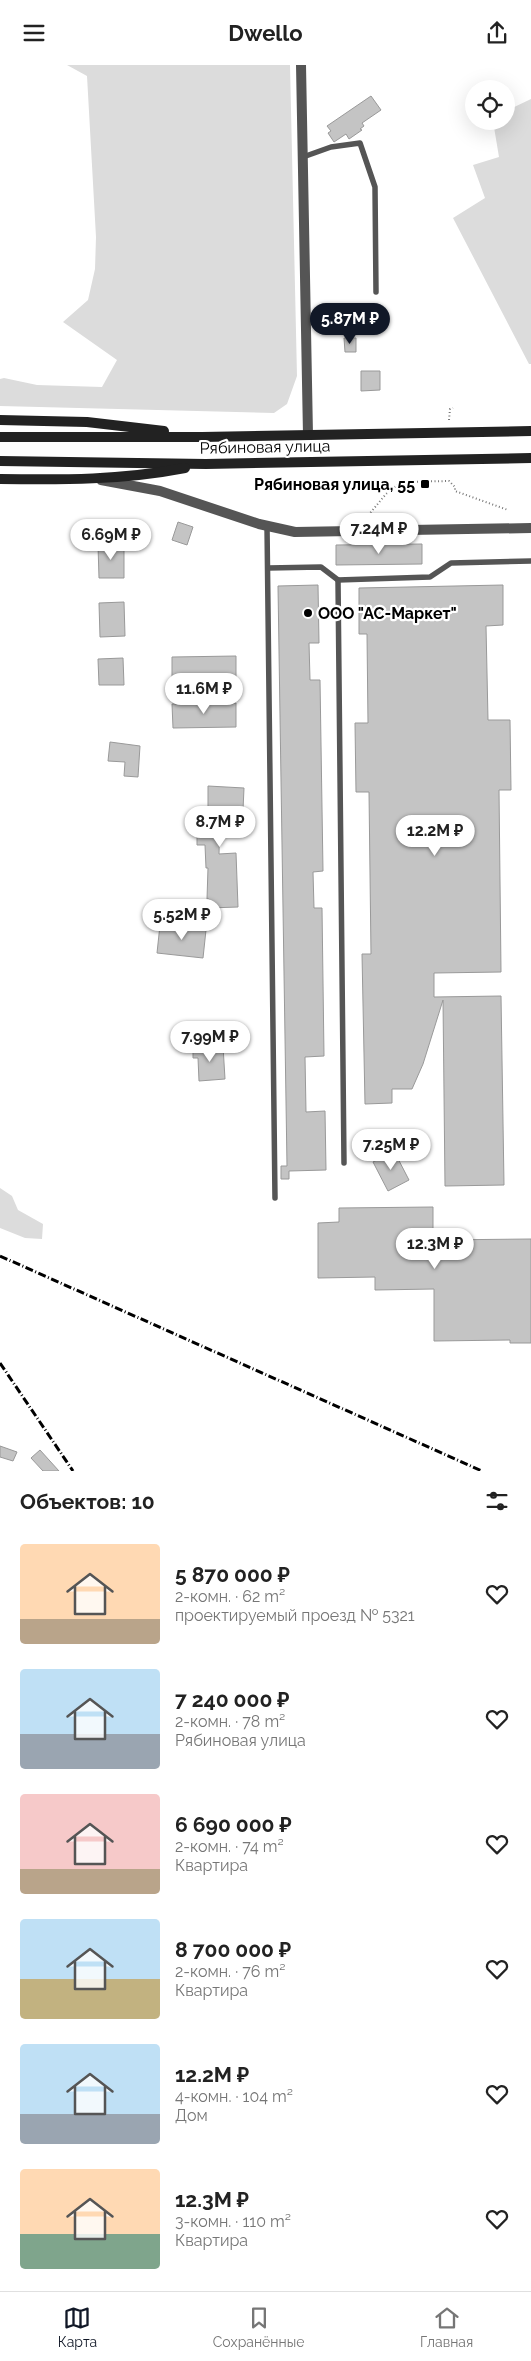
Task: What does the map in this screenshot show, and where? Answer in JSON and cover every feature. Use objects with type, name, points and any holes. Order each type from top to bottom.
[{"type":"main road","points":[[0,420],[87,422],[202,437]]},
{"type":"main road","name":"Рябиновая улица","points":[[0,437],[202,437],[531,431]]},
{"type":"main road","name":"Рябиновая улица","points":[[0,461],[206,463],[531,458]]},
{"type":"main road","points":[[0,479],[97,480],[158,473],[206,463]]},
{"type":"street","points":[[301,65],[308,435]]},
{"type":"street","points":[[97,480],[160,491],[267,526],[316,533],[531,528]]},
{"type":"lane","points":[[303,157],[331,147],[360,143],[375,187],[376,292]]},
{"type":"lane","points":[[267,526],[275,1198]]},
{"type":"lane","points":[[268,568],[321,567],[338,580],[430,577],[451,563],[531,561]]},
{"type":"lane","points":[[338,580],[344,1163]]},
{"type":"path","points":[[449,420],[450,409],[453,408]]},
{"type":"path","points":[[366,518],[386,494],[401,482],[449,481],[456,487],[455,491],[508,511]]},
{"type":"shaded area","points":[[67,65],[290,65],[297,376],[287,404],[274,413],[0,406],[0,379],[4,378],[37,385],[102,387],[117,360],[63,322],[88,300],[95,269],[96,237],[87,76]]},
{"type":"shaded area","points":[[531,99],[531,364],[529,364],[453,218],[485,198],[473,165],[499,157],[494,130],[515,130],[515,107]]},
{"type":"shaded area","points":[[0,1188],[12,1196],[18,1210],[43,1224],[42,1239],[25,1238],[0,1228]]},
{"type":"building","points":[[371,96],[381,110],[362,123],[364,126],[360,129],[362,130],[349,139],[346,134],[334,142],[328,133],[331,131],[327,126]]},
{"type":"building","points":[[344,338],[356,338],[356,352],[345,352]]},
{"type":"building","points":[[361,371],[380,371],[380,390],[361,391]]},
{"type":"building","points":[[178,522],[193,527],[187,545],[172,540]]},
{"type":"building","points":[[124,544],[124,578],[99,578],[98,545]]},
{"type":"building","points":[[422,544],[422,564],[336,565],[336,545]]},
{"type":"building","points":[[318,585],[319,643],[309,643],[310,680],[320,680],[323,871],[313,872],[314,908],[322,908],[324,1056],[305,1057],[306,1112],[325,1111],[326,1170],[289,1171],[289,1179],[281,1179],[281,1166],[287,1166],[278,586]]},
{"type":"building","points":[[503,585],[503,625],[486,626],[488,720],[510,720],[511,790],[499,790],[501,972],[434,973],[434,997],[501,996],[504,1185],[445,1186],[443,1000],[423,1064],[412,1089],[392,1089],[392,1103],[365,1104],[362,954],[371,954],[369,792],[356,792],[355,723],[368,723],[367,634],[359,634],[359,588]]},
{"type":"building","points":[[124,602],[125,636],[100,637],[99,603]]},
{"type":"building","points":[[236,656],[236,680],[172,681],[172,657]]},
{"type":"building","points":[[123,658],[124,685],[99,685],[98,659]]},
{"type":"building","points":[[236,703],[236,727],[173,728],[172,704]]},
{"type":"building","points":[[110,742],[140,746],[138,777],[124,776],[125,762],[108,761]]},
{"type":"building","points":[[208,786],[244,788],[243,810],[220,810],[219,854],[236,853],[238,907],[209,908],[209,899],[207,899],[208,868],[206,868],[205,845],[197,845],[197,836],[195,836],[195,824],[197,822],[208,823]]},
{"type":"building","points":[[160,925],[206,930],[203,958],[157,953]]},
{"type":"building","points":[[223,1046],[225,1079],[199,1081],[198,1058],[193,1058],[193,1048]]},
{"type":"building","points":[[394,1151],[409,1180],[388,1191],[373,1162]]},
{"type":"building","points":[[433,1207],[433,1240],[531,1239],[531,1343],[510,1343],[510,1340],[434,1341],[434,1289],[375,1290],[375,1277],[318,1278],[318,1223],[339,1222],[339,1208]]},
{"type":"building","points":[[0,1446],[17,1452],[13,1461],[0,1457]]},
{"type":"building","points":[[40,1450],[59,1471],[43,1471],[31,1458]]},
{"type":"railway","points":[[0,1256],[482,1471]]},
{"type":"railway","points":[[0,1363],[73,1471]]},
{"type":"place","name":"Рябиновая улица, 55","points":[[425,484]]},
{"type":"place","name":"ООО \"АС-Маркет\"","points":[[308,613]]}]
